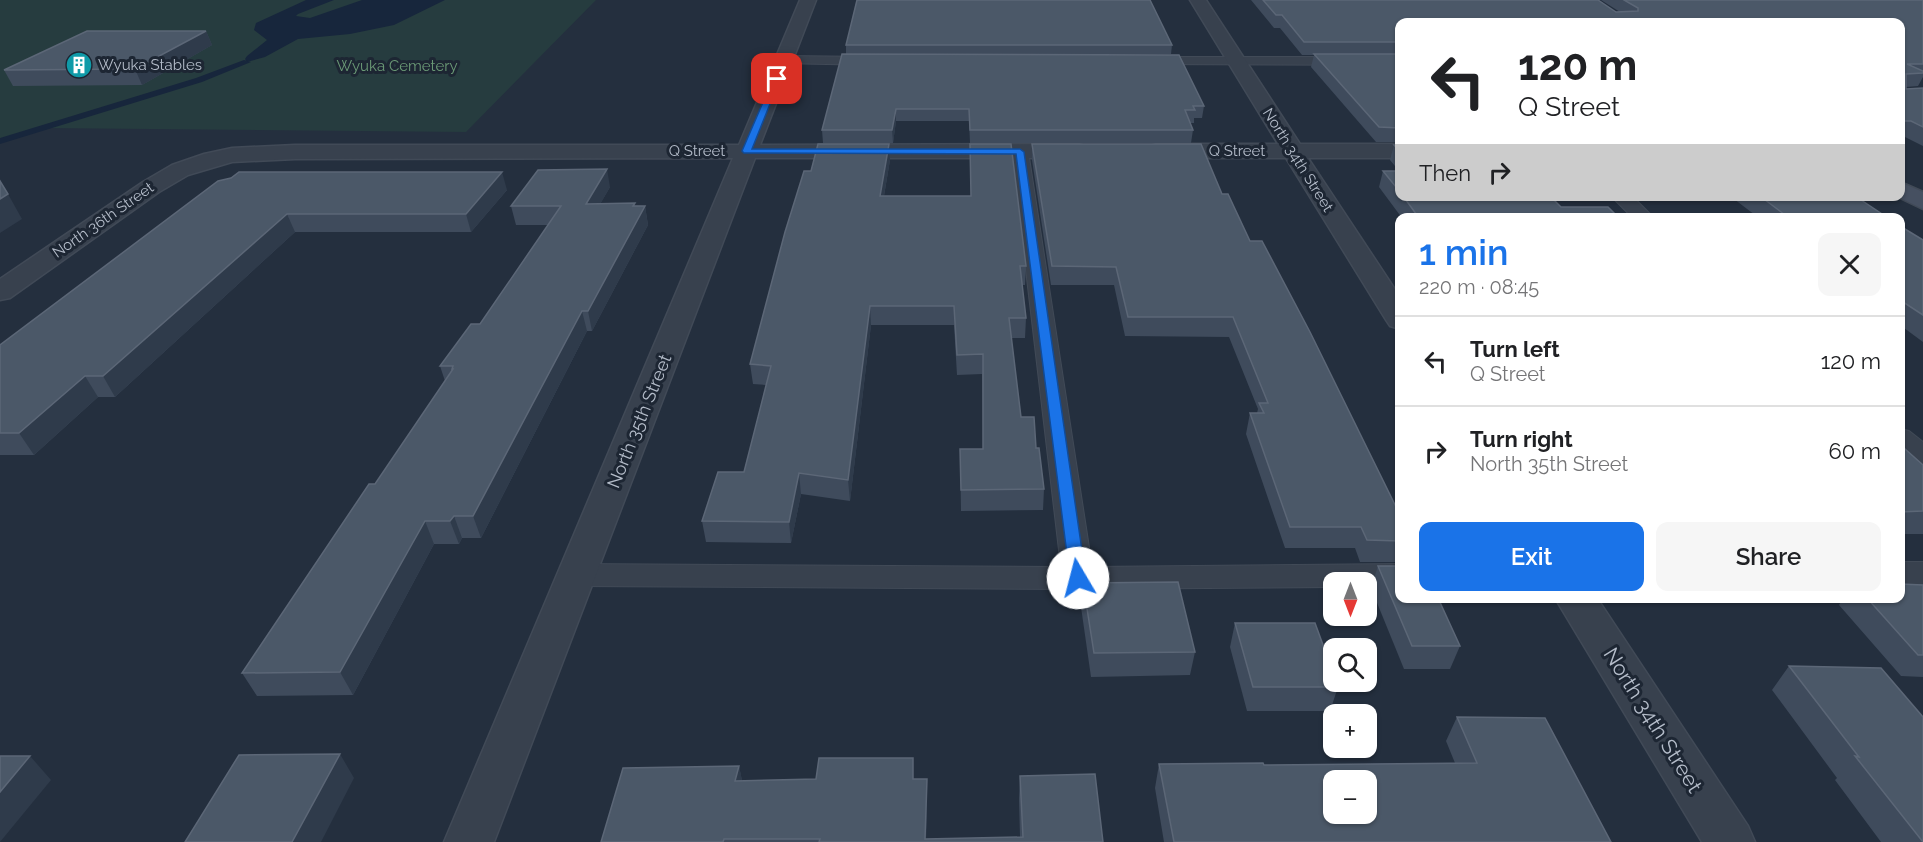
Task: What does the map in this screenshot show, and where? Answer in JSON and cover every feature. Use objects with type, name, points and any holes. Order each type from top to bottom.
[{"type":"main road","points":[[1905,192],[1923,202]]},
{"type":"street","name":"North 35th Street","points":[[470,842],[808,0]]},
{"type":"street","name":"North 34th Street","points":[[1198,0],[1395,312]]},
{"type":"street","name":"Q Street","points":[[1136,152],[1395,151]]},
{"type":"street","name":"Q Street","points":[[212,159],[252,153],[295,152],[1101,152]]},
{"type":"street","name":"North 36th Street","points":[[0,292],[170,175],[212,159]]},
{"type":"street","name":"North 34th Street","points":[[1578,603],[1730,842]]},
{"type":"lane","points":[[784,60],[887,61]]},
{"type":"lane","points":[[1132,61],[1395,61]]},
{"type":"lane","points":[[1020,152],[1078,578]]},
{"type":"lane","points":[[1626,201],[1639,213]]},
{"type":"lane","points":[[1905,441],[1923,456]]},
{"type":"lane","points":[[1905,573],[1923,573]]},
{"type":"lane","points":[[577,575],[1078,578],[1395,574]]},
{"type":"green space","name":"Wyuka Cemetery","points":[[0,0],[596,0],[466,132],[43,128],[0,143]]},
{"type":"water","points":[[306,0],[334,0],[296,16],[310,18],[362,0],[445,0],[394,25],[350,34],[298,39],[265,57],[247,62],[245,59],[247,56],[267,40],[254,30],[256,23]]},
{"type":"building","points":[[857,0],[1150,0],[1172,45],[846,45]]},
{"type":"building","points":[[1263,0],[1598,0],[1616,12],[1638,11],[1638,8],[1624,0],[1923,0],[1923,64],[1907,64],[1923,73],[1906,74],[1906,89],[1923,88],[1923,127],[1911,121],[1905,121],[1905,18],[1395,18],[1395,42],[1304,42],[1282,15],[1276,15]]},
{"type":"building","points":[[87,31],[206,31],[135,69],[4,70]]},
{"type":"building","points":[[842,54],[1179,55],[1204,106],[1193,106],[1195,110],[1185,110],[1193,130],[970,130],[969,109],[896,109],[892,130],[822,130]]},
{"type":"building","points":[[1314,54],[1395,54],[1395,128],[1379,127]]},
{"type":"building","points":[[818,144],[889,144],[880,196],[971,196],[970,144],[1011,144],[1026,266],[1020,266],[1026,318],[1009,318],[1021,417],[1034,417],[1036,448],[1039,448],[1044,489],[961,490],[960,449],[983,449],[983,354],[957,355],[954,306],[870,306],[848,480],[799,473],[789,522],[702,521],[718,472],[744,472],[771,366],[750,364],[785,232],[804,171],[811,171]]},
{"type":"building","points":[[1032,144],[1201,144],[1222,194],[1228,194],[1250,241],[1262,241],[1310,332],[1395,505],[1395,541],[1367,540],[1361,527],[1290,527],[1250,413],[1264,413],[1259,403],[1268,403],[1233,317],[1128,317],[1116,267],[1052,266]]},
{"type":"building","points":[[607,169],[586,204],[635,203],[633,206],[645,206],[588,311],[582,311],[473,516],[454,516],[450,521],[425,521],[340,672],[242,673],[369,484],[375,484],[453,369],[453,366],[440,366],[471,324],[480,324],[561,206],[511,206],[538,170]]},
{"type":"building","points":[[1383,171],[1395,171],[1395,186]]},
{"type":"building","points":[[239,172],[502,172],[466,214],[287,214],[103,376],[85,376],[19,433],[0,433],[0,345],[218,181],[231,178]]},
{"type":"building","points":[[0,181],[8,194],[0,199]]},
{"type":"building","points":[[1407,201],[1555,201],[1561,207],[1608,207],[1614,213],[1415,213]]},
{"type":"building","points":[[1767,201],[1862,201],[1880,213],[1782,213]]},
{"type":"building","points":[[1905,229],[1923,240],[1923,315],[1905,303]]},
{"type":"building","points":[[1905,449],[1923,465],[1923,511],[1905,512]]},
{"type":"building","points":[[1378,566],[1395,566],[1395,603],[1440,603],[1460,646],[1412,646]]},
{"type":"building","points":[[1178,582],[1195,652],[1094,653],[1083,583]]},
{"type":"building","points":[[1905,584],[1923,585],[1923,655],[1918,655],[1871,603],[1905,603]]},
{"type":"building","points":[[1235,623],[1315,623],[1323,645],[1323,687],[1253,687]]},
{"type":"building","points":[[1789,666],[1881,668],[1923,717],[1923,842],[1855,756],[1859,757]]},
{"type":"building","points":[[1457,717],[1545,718],[1611,842],[1174,842],[1159,764],[1263,763],[1264,765],[1477,763]]},
{"type":"building","points":[[340,754],[292,842],[185,842],[239,755]]},
{"type":"building","points":[[0,756],[30,756],[0,792]]},
{"type":"building","points":[[819,758],[913,758],[913,779],[927,779],[925,839],[1023,837],[1020,776],[1095,774],[1103,842],[819,842],[820,839],[724,839],[723,842],[601,842],[623,768],[739,766],[735,781],[816,779]]},
{"type":"waterway","points":[[0,141],[199,80],[247,62]]},
{"type":"place","name":"Wyuka Stables","points":[[79,65]]},
{"type":"route","points":[[777,79],[747,151],[1020,152],[1078,578]]}]
